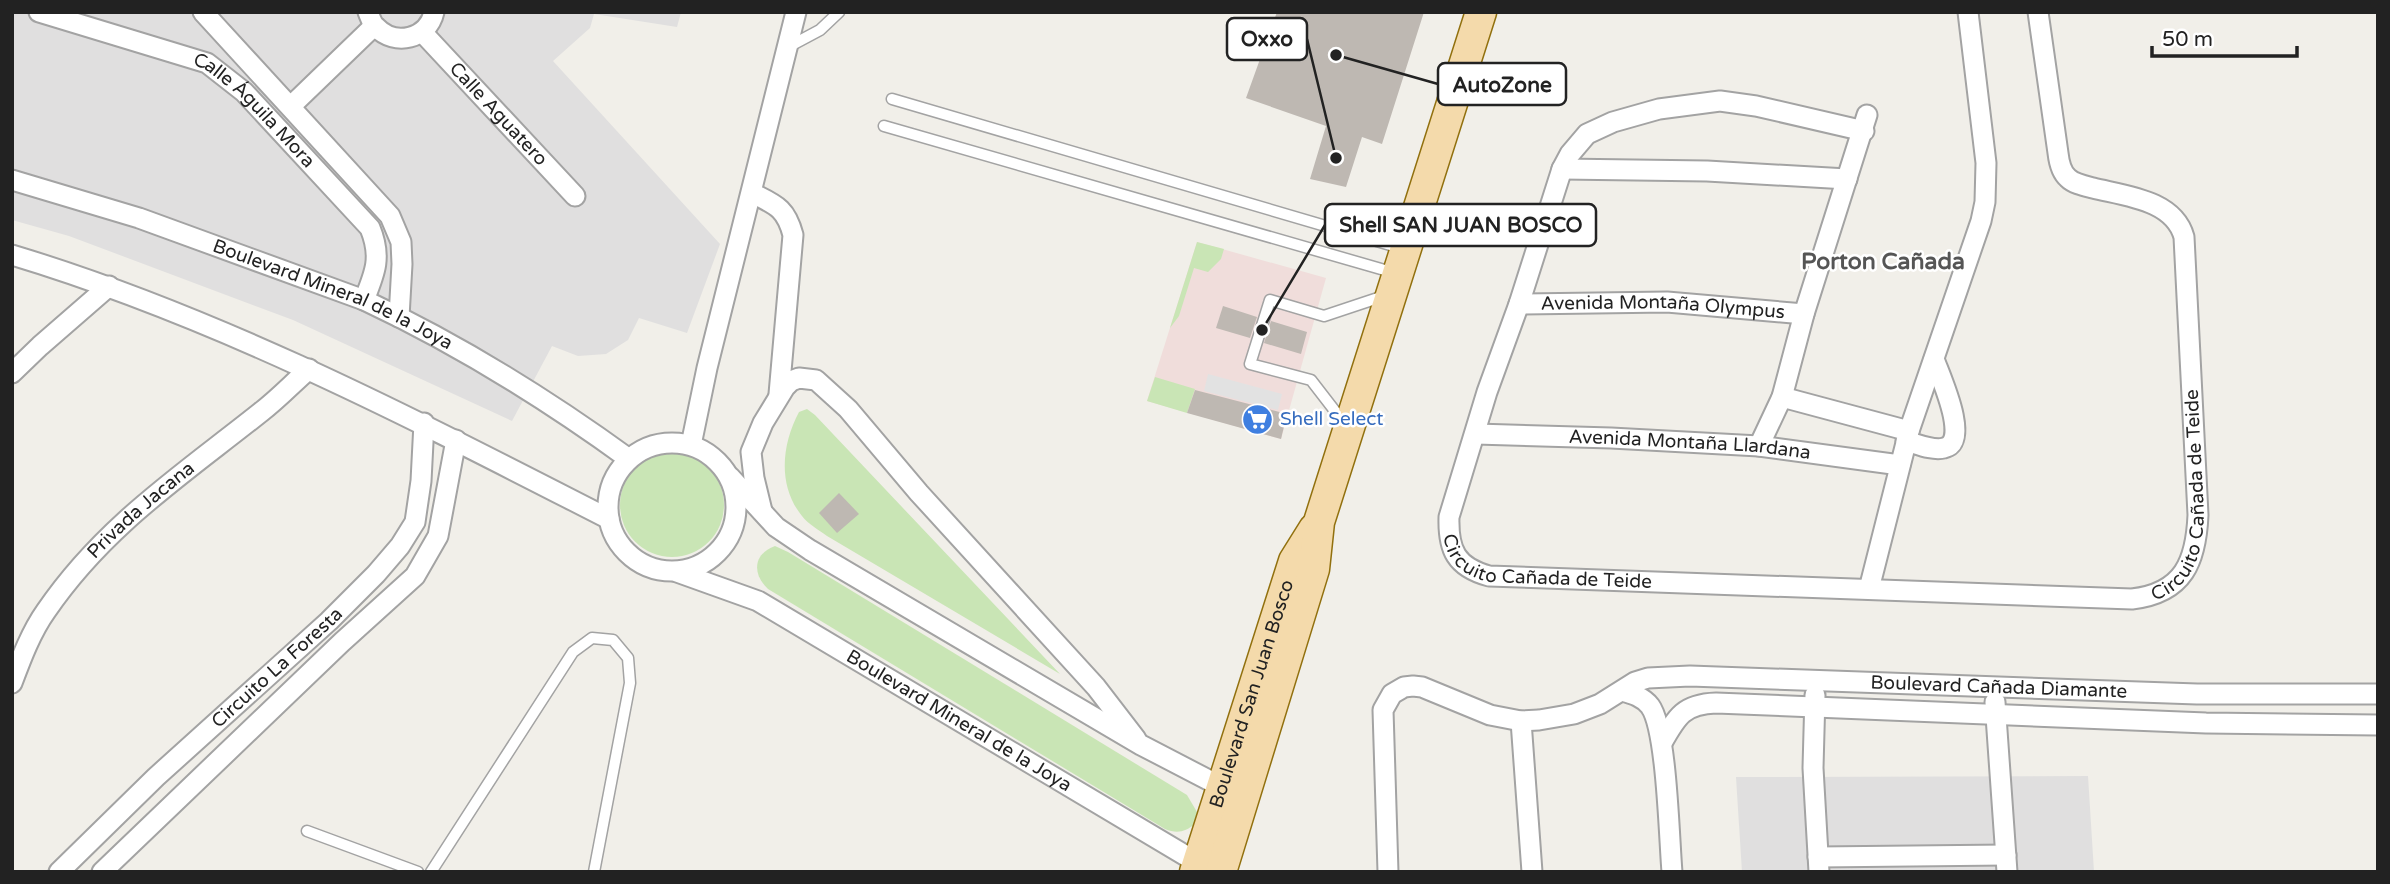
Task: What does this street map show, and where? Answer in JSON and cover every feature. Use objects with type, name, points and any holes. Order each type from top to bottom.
[{"type":"main road","name":"Boulevard San Juan Bosco","points":[[1209,869],[1294,561],[1319,522],[1481,12]]},
{"type":"street","name":"Calle Águila Mora","points":[[39,12],[207,63],[244,92],[370,228],[377,245],[377,262],[364,300]]},
{"type":"street","name":"Calle Águila Mora","points":[[203,12],[390,216],[401,242],[399,317]]},
{"type":"street","points":[[291,106],[371,19],[388,37],[406,40],[422,32],[432,20],[434,12]]},
{"type":"street","points":[[691,445],[707,368],[796,12]]},
{"type":"street","points":[[1869,589],[1908,436],[1985,202],[1986,163],[1968,12]]},
{"type":"street","name":"Circuito Cañada de Teide","points":[[1759,446],[1782,397],[1804,314],[1866,123],[1731,101],[1659,108],[1613,122],[1587,134],[1570,153],[1562,170],[1519,304],[1487,392],[1449,517],[1449,537],[1454,553],[1465,567],[1489,576],[2132,599],[2156,594],[2168,587],[2179,578],[2193,557],[2198,515],[2185,246],[2180,225],[2164,208],[2072,181],[2063,172],[2059,163],[2038,12]]},
{"type":"street","name":"Calle Aguatero","points":[[422,32],[575,196]]},
{"type":"street","points":[[207,63],[228,39]]},
{"type":"street","points":[[1562,170],[1707,171],[1847,179]]},
{"type":"street","name":"Boulevard Mineral de la Joya","points":[[12,180],[139,218],[364,300],[522,385],[629,459]]},
{"type":"street","points":[[752,193],[779,206],[789,219],[793,235],[779,394]]},
{"type":"street","points":[[12,255],[109,286],[309,369],[424,423],[609,519]]},
{"type":"street","points":[[12,373],[109,286]]},
{"type":"street","name":"Avenida Montaña Olympus","points":[[1519,304],[1667,302],[1804,314]]},
{"type":"street","points":[[1782,397],[1942,449],[1956,438],[1952,410],[1934,359]]},
{"type":"street","name":"Privada Jacana","points":[[12,683],[44,612],[83,563],[124,520],[264,410],[309,369]]},
{"type":"street","points":[[763,513],[751,452],[779,394],[791,381],[808,378],[816,380],[838,399],[1007,591],[1096,687],[1141,745]]},
{"type":"street","name":"Circuito La Foresta","points":[[59,872],[156,776],[329,621],[400,546],[415,522],[421,481],[424,423]]},
{"type":"street","name":"Avenida Montaña Llardana","points":[[1476,434],[1759,446],[1900,465]]},
{"type":"street","name":"Circuito La Foresta","points":[[102,872],[342,642],[415,576],[438,536],[456,440]]},
{"type":"street","points":[[730,477],[736,495],[737,513],[733,531],[724,547],[695,568],[677,572],[658,570],[640,563],[626,552],[615,537],[609,519],[608,497],[615,476],[629,459],[648,447],[669,442],[691,445],[706,452],[721,463],[730,477],[776,527],[810,550],[1141,745],[1232,792],[1226,829],[1212,849],[1209,869]]},
{"type":"street","name":"Boulevard Mineral de la Joya","points":[[677,572],[758,601],[1209,869]]},
{"type":"street","points":[[329,621],[342,642]]},
{"type":"street","name":"Boulevard Cañada Diamante","points":[[1521,721],[1574,714],[1600,704],[1635,682],[1667,676],[2197,694],[2378,694]]},
{"type":"street","points":[[1816,679],[1812,768],[1819,864],[2006,863],[1994,688]]},
{"type":"street","points":[[1388,872],[1383,710],[1392,694],[1404,687],[1423,687],[1478,711],[1521,721],[1532,872]]},
{"type":"street","points":[[1622,691],[1635,694],[1652,708],[1662,743],[1672,872]]},
{"type":"street","points":[[2337,723],[2338,694]]},
{"type":"street","name":"Boulevard Cañada Diamante","points":[[1662,743],[1674,723],[1690,707],[1716,703],[2206,723],[2378,724]]},
{"type":"street","points":[[156,776],[176,799]]},
{"type":"lane","points":[[786,48],[820,30],[839,12]]},
{"type":"lane","points":[[892,99],[1397,272]]},
{"type":"lane","points":[[884,127],[1397,272]]},
{"type":"lane","points":[[1349,428],[1311,380],[1250,364],[1270,300],[1324,316],[1397,272]]},
{"type":"lane","points":[[431,872],[573,652],[592,638],[613,640],[628,658],[630,682],[594,872]]},
{"type":"lane","points":[[307,831],[418,872]]},
{"type":"shaded area","points":[[12,12],[681,12],[677,27],[594,14],[590,28],[553,61],[720,244],[687,333],[639,318],[628,340],[606,354],[578,356],[552,346],[512,421],[293,320],[69,236],[12,220]]},
{"type":"shaded area","points":[[1197,242],[1326,278],[1281,439],[1147,401]]},
{"type":"shaded area","points":[[1208,374],[1282,394],[1278,410],[1204,391]]},
{"type":"shaded area","points":[[2088,776],[2094,872],[1742,872],[1736,777]]},
{"type":"green space","points":[[1197,242],[1224,249],[1221,259],[1208,272],[1194,268],[1179,316],[1170,328]]},
{"type":"green space","points":[[1155,377],[1195,389],[1187,413],[1147,401]]},
{"type":"green space","points":[[807,409],[1060,674],[827,536],[804,519],[789,491],[785,464],[793,424],[799,412]]},
{"type":"green space","points":[[672,453],[692,457],[709,468],[720,485],[724,505],[720,525],[709,542],[692,553],[672,557],[652,553],[635,542],[624,525],[620,505],[624,485],[635,468],[652,457]]},
{"type":"green space","points":[[775,546],[1187,795],[1197,812],[1195,824],[1181,831],[1165,829],[768,589],[759,577],[757,565],[762,554]]},
{"type":"building","points":[[1277,12],[1424,12],[1382,144],[1362,137],[1346,187],[1310,179],[1326,126],[1246,98]]},
{"type":"building","points":[[1223,306],[1257,317],[1250,338],[1216,328]]},
{"type":"building","points":[[1271,321],[1307,332],[1301,354],[1264,343]]},
{"type":"building","points":[[1195,390],[1287,414],[1281,439],[1187,413]]},
{"type":"building","points":[[839,493],[859,514],[837,533],[819,513]]},
{"type":"place","name":"AutoZone","points":[[1336,55]]},
{"type":"place","name":"Oxxo","points":[[1336,158]]},
{"type":"place","name":"Shell SAN JUAN BOSCO","points":[[1262,330]]},
{"type":"place","name":"Shell Select","points":[[1257,419]]},
{"type":"district","name":"Porton Cañada","points":[[1883,262]]}]
